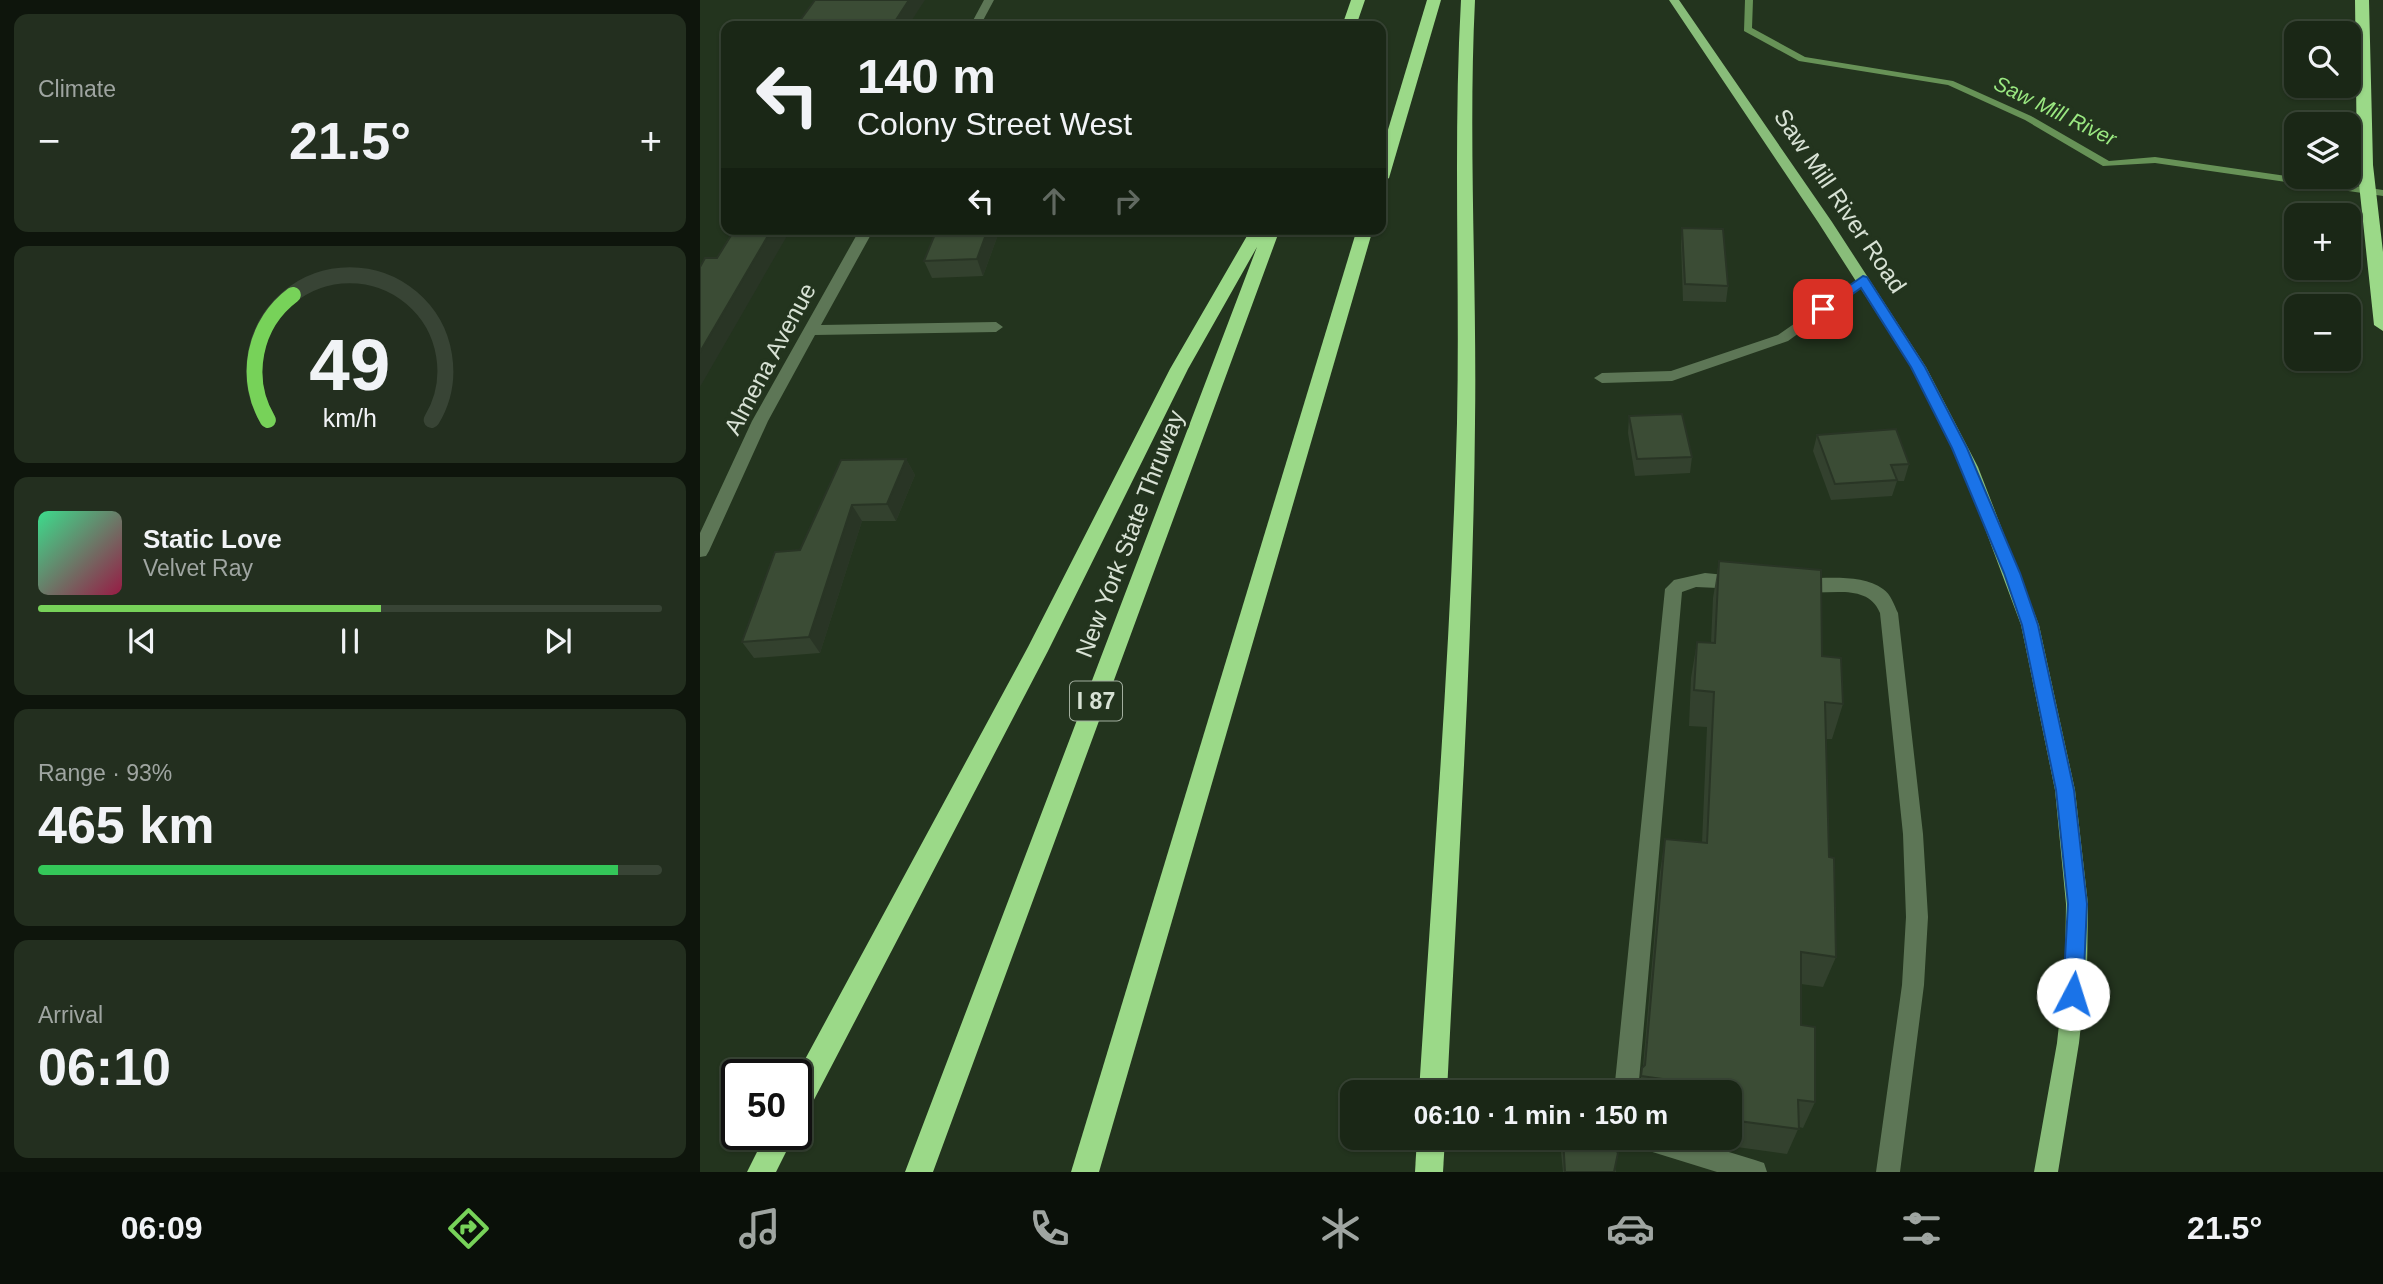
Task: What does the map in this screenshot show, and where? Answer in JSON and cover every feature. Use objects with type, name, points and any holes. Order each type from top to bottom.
[{"type":"highway","points":[[1351,21],[1358,0]]},
{"type":"highway","points":[[1386,161],[1434,0]]},
{"type":"highway","points":[[1434,1080],[1464,476],[1467,336],[1464,79],[1468,0]]},
{"type":"highway","points":[[2362,0],[2365,165],[2383,325]]},
{"type":"highway","points":[[812,1075],[1037,651],[1179,369],[1256,235]]},
{"type":"highway","name":"New York State Thruway","points":[[919,1172],[1270,235]]},
{"type":"highway","points":[[1085,1172],[1364,235]]},
{"type":"highway","points":[[761,1172],[773,1150]]},
{"type":"highway","points":[[1429,1172],[1430,1150]]},
{"type":"main road","name":"Saw Mill River Road","points":[[1674,0],[1863,280],[1918,367],[1970,467],[2030,625],[2065,790],[2077,904],[2076,970],[2068,1043],[2046,1172]]},
{"type":"street","points":[[978,21],[989,0]]},
{"type":"street","name":"Almena Avenue","points":[[700,551],[760,421],[864,235]]},
{"type":"street","points":[[1602,378],[1672,376],[1783,338],[1863,280]]},
{"type":"street","points":[[811,330],[996,327]]},
{"type":"street","points":[[1627,1080],[1674,589],[1682,581],[1691,580],[1758,583]]},
{"type":"street","points":[[1785,584],[1865,588],[1876,592],[1885,602],[1889,613],[1913,834],[1917,917],[1913,985],[1888,1172]]},
{"type":"street","points":[[1684,1150],[1755,1172]]},
{"type":"building","points":[[815,0],[909,0],[895,21],[800,21]]},
{"type":"building","points":[[1682,228],[1723,229],[1728,286],[1685,284]]},
{"type":"building","points":[[731,235],[768,235],[700,352],[700,267],[705,258],[717,258]]},
{"type":"building","points":[[935,235],[986,235],[977,259],[924,261]]},
{"type":"building","points":[[1682,414],[1692,457],[1637,459],[1629,416]]},
{"type":"building","points":[[1896,429],[1909,464],[1891,465],[1897,480],[1835,484],[1817,435]]},
{"type":"building","points":[[906,459],[887,504],[852,505],[809,637],[742,642],[775,552],[800,550],[841,460]]},
{"type":"building","points":[[1719,561],[1821,570],[1822,656],[1841,658],[1843,704],[1825,702],[1829,857],[1834,858],[1836,957],[1801,952],[1801,1025],[1815,1027],[1815,1102],[1798,1100],[1799,1129],[1742,1121],[1742,1080],[1670,1080],[1641,1076],[1645,1065],[1665,839],[1707,843],[1714,692],[1694,690],[1697,642],[1715,643]]},
{"type":"building","points":[[1564,1150],[1616,1150],[1618,1153],[1614,1172],[1565,1172]]},
{"type":"waterway","name":"Saw Mill River","points":[[1749,0],[1747,29],[1802,59],[1950,83],[2028,118],[2107,164],[2155,160],[2383,193]]},
{"type":"route","points":[[1823,309],[1863,280],[1918,367],[1970,467],[2012,573],[2030,625],[2065,790],[2077,904],[2073,994]]}]
